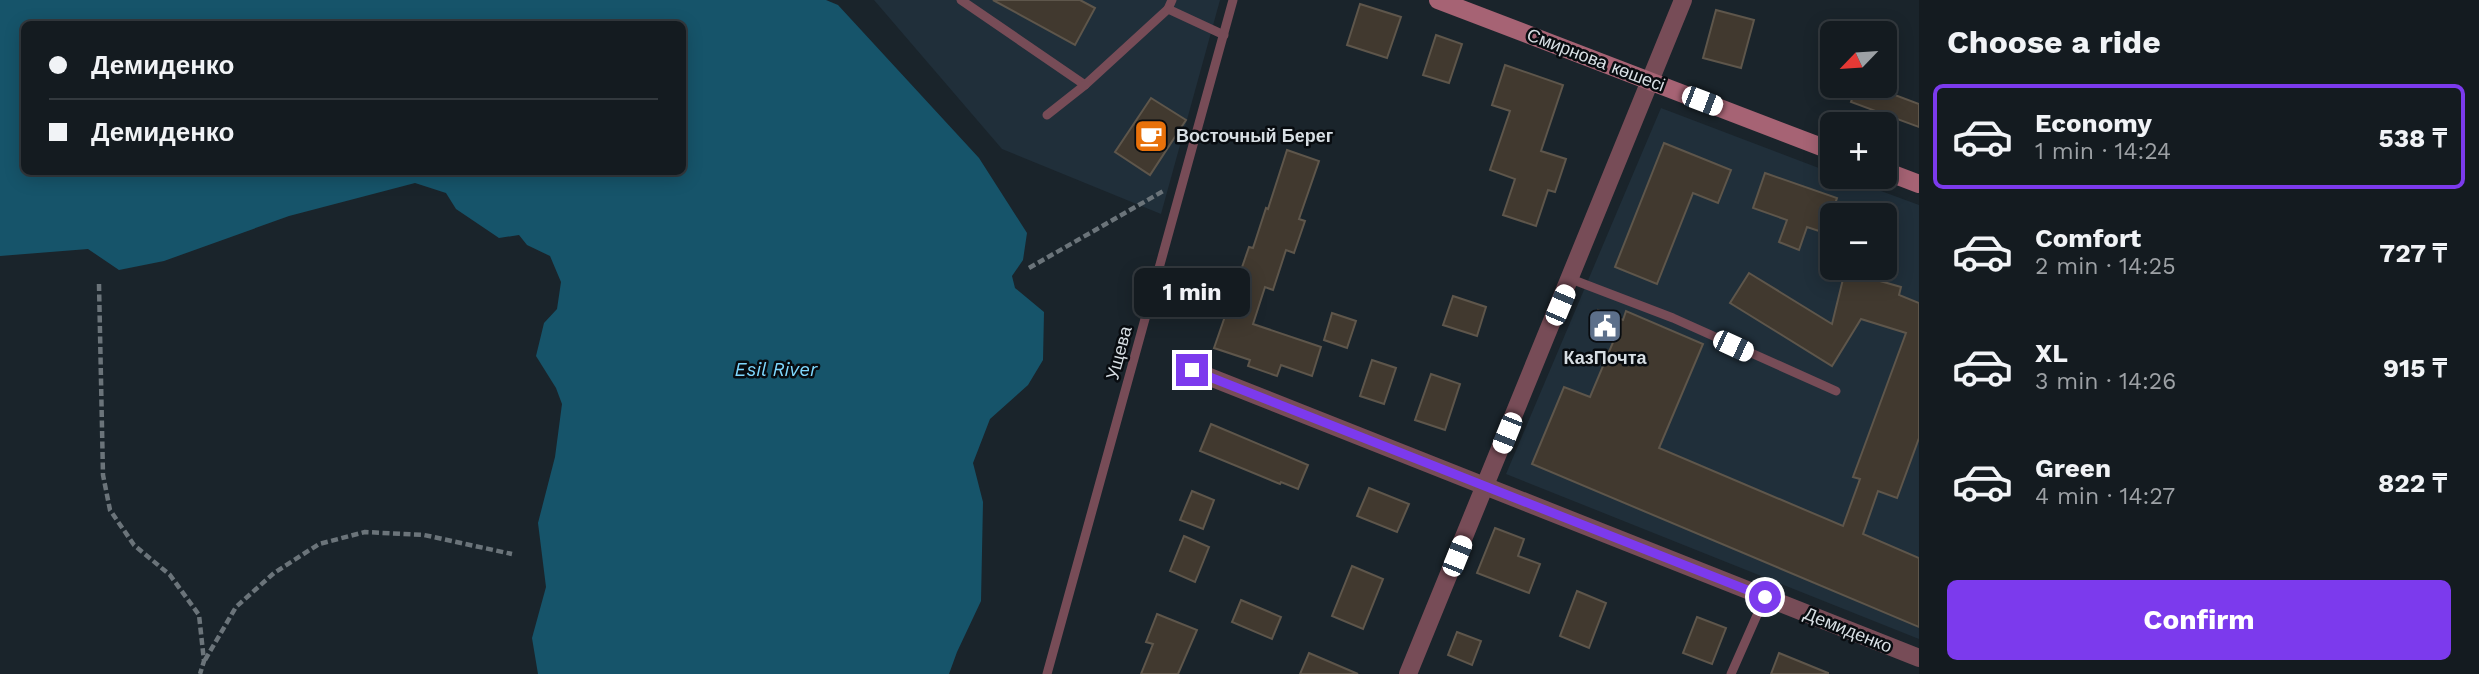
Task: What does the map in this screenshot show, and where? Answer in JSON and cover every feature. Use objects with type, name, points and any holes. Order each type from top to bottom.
[{"type":"street","name":"Смирнова көшесі","points":[[1438,0],[1820,146]]},
{"type":"street","points":[[1408,674],[1683,0]]},
{"type":"street","points":[[1897,176],[1919,184]]},
{"type":"street","name":"Демиденко","points":[[1192,370],[1919,658]]},
{"type":"lane","points":[[961,0],[1085,85]]},
{"type":"lane","name":"Ущева","points":[[1046,674],[1233,0]]},
{"type":"lane","points":[[1047,115],[1085,85],[1170,5],[1224,35]]},
{"type":"lane","points":[[1571,279],[1673,318],[1836,391]]},
{"type":"lane","points":[[1731,674],[1765,597]]},
{"type":"path","points":[[1030,268],[1184,179]]},
{"type":"path","points":[[99,284],[103,475],[110,510],[134,545],[170,575],[199,615],[204,661]]},
{"type":"path","points":[[200,674],[204,661],[236,607],[274,573],[319,544],[365,532],[424,536],[512,554]]},
{"type":"shaded area","points":[[874,0],[1220,0],[1161,214],[1002,149]]},
{"type":"shaded area","points":[[1661,108],[1820,168],[1820,189],[1876,189],[1919,205],[1919,639],[1506,474]]},
{"type":"water","name":"Esil River","points":[[0,0],[826,0],[838,5],[979,158],[1027,233],[1023,260],[1012,276],[1015,288],[1044,312],[1043,360],[1028,385],[990,419],[973,463],[983,502],[981,601],[949,674],[538,674],[532,638],[546,587],[538,523],[555,457],[562,404],[556,388],[536,356],[544,323],[557,309],[561,282],[550,256],[527,245],[519,235],[499,238],[456,209],[446,193],[415,183],[289,216],[164,261],[119,270],[88,249],[0,256]]},
{"type":"building","points":[[993,0],[1080,0],[1095,8],[1075,45]]},
{"type":"building","points":[[1360,4],[1401,17],[1387,58],[1347,45]]},
{"type":"building","points":[[1716,10],[1754,20],[1741,68],[1703,58]]},
{"type":"building","points":[[1436,35],[1462,44],[1449,83],[1423,75]]},
{"type":"building","points":[[1505,65],[1563,85],[1541,151],[1566,159],[1555,192],[1548,190],[1536,226],[1503,215],[1515,179],[1490,170],[1510,111],[1492,105]]},
{"type":"building","points":[[1897,96],[1919,104],[1919,127],[1897,119],[1897,112],[1878,112],[1851,102],[1852,98],[1897,98]]},
{"type":"building","name":"Восточный Берег","points":[[1151,98],[1186,120],[1150,175],[1115,152]]},
{"type":"building","points":[[1664,143],[1731,170],[1718,203],[1693,193],[1657,284],[1615,267]]},
{"type":"building","points":[[1287,150],[1319,161],[1299,219],[1305,221],[1294,253],[1286,250],[1273,290],[1265,287],[1253,324],[1321,347],[1312,376],[1281,365],[1277,376],[1248,366],[1250,360],[1214,348],[1249,247],[1253,248],[1266,208],[1268,209]]},
{"type":"building","points":[[1765,173],[1837,198],[1835,203],[1820,203],[1820,231],[1807,227],[1799,250],[1779,242],[1787,220],[1753,208]]},
{"type":"building","points":[[1749,273],[1832,324],[1843,280],[1876,280],[1901,287],[1899,295],[1919,303],[1919,438],[1897,498],[1878,491],[1863,534],[1919,558],[1919,627],[1532,464],[1564,387],[1590,397],[1614,340],[1590,329],[1598,310],[1623,320],[1626,311],[1703,344],[1659,448],[1843,526],[1860,479],[1853,477],[1906,333],[1861,319],[1832,366],[1730,303]]},
{"type":"building","points":[[1453,296],[1486,307],[1477,336],[1443,325]]},
{"type":"building","points":[[1332,313],[1356,321],[1347,348],[1324,340]]},
{"type":"building","points":[[1372,360],[1396,368],[1384,404],[1360,396]]},
{"type":"building","points":[[1431,374],[1460,384],[1445,430],[1415,420]]},
{"type":"building","points":[[1211,424],[1308,465],[1298,489],[1200,451]]},
{"type":"building","points":[[1369,488],[1409,504],[1397,532],[1357,516]]},
{"type":"building","points":[[1192,491],[1214,500],[1203,529],[1180,520]]},
{"type":"building","points":[[1495,528],[1524,539],[1518,556],[1540,564],[1529,593],[1477,573]]},
{"type":"building","points":[[1184,536],[1209,547],[1195,582],[1170,571]]},
{"type":"building","points":[[1352,566],[1383,579],[1363,629],[1332,616]]},
{"type":"building","points":[[1577,591],[1606,603],[1589,648],[1560,636]]},
{"type":"building","points":[[1241,600],[1281,617],[1272,639],[1232,622]]},
{"type":"building","points":[[1157,614],[1197,630],[1178,674],[1141,674],[1153,644],[1146,642]]},
{"type":"building","points":[[1697,617],[1726,628],[1712,664],[1683,653]]},
{"type":"building","points":[[1457,632],[1481,641],[1472,665],[1448,655]]},
{"type":"building","points":[[1309,653],[1358,674],[1300,674]]},
{"type":"building","points":[[1779,653],[1828,673],[1828,674],[1771,674]]},
{"type":"place","name":"Восточный Берег","points":[[1151,136]]},
{"type":"place","name":"КазПочта","points":[[1605,326]]},
{"type":"route","points":[[1192,370],[1765,597]]}]
